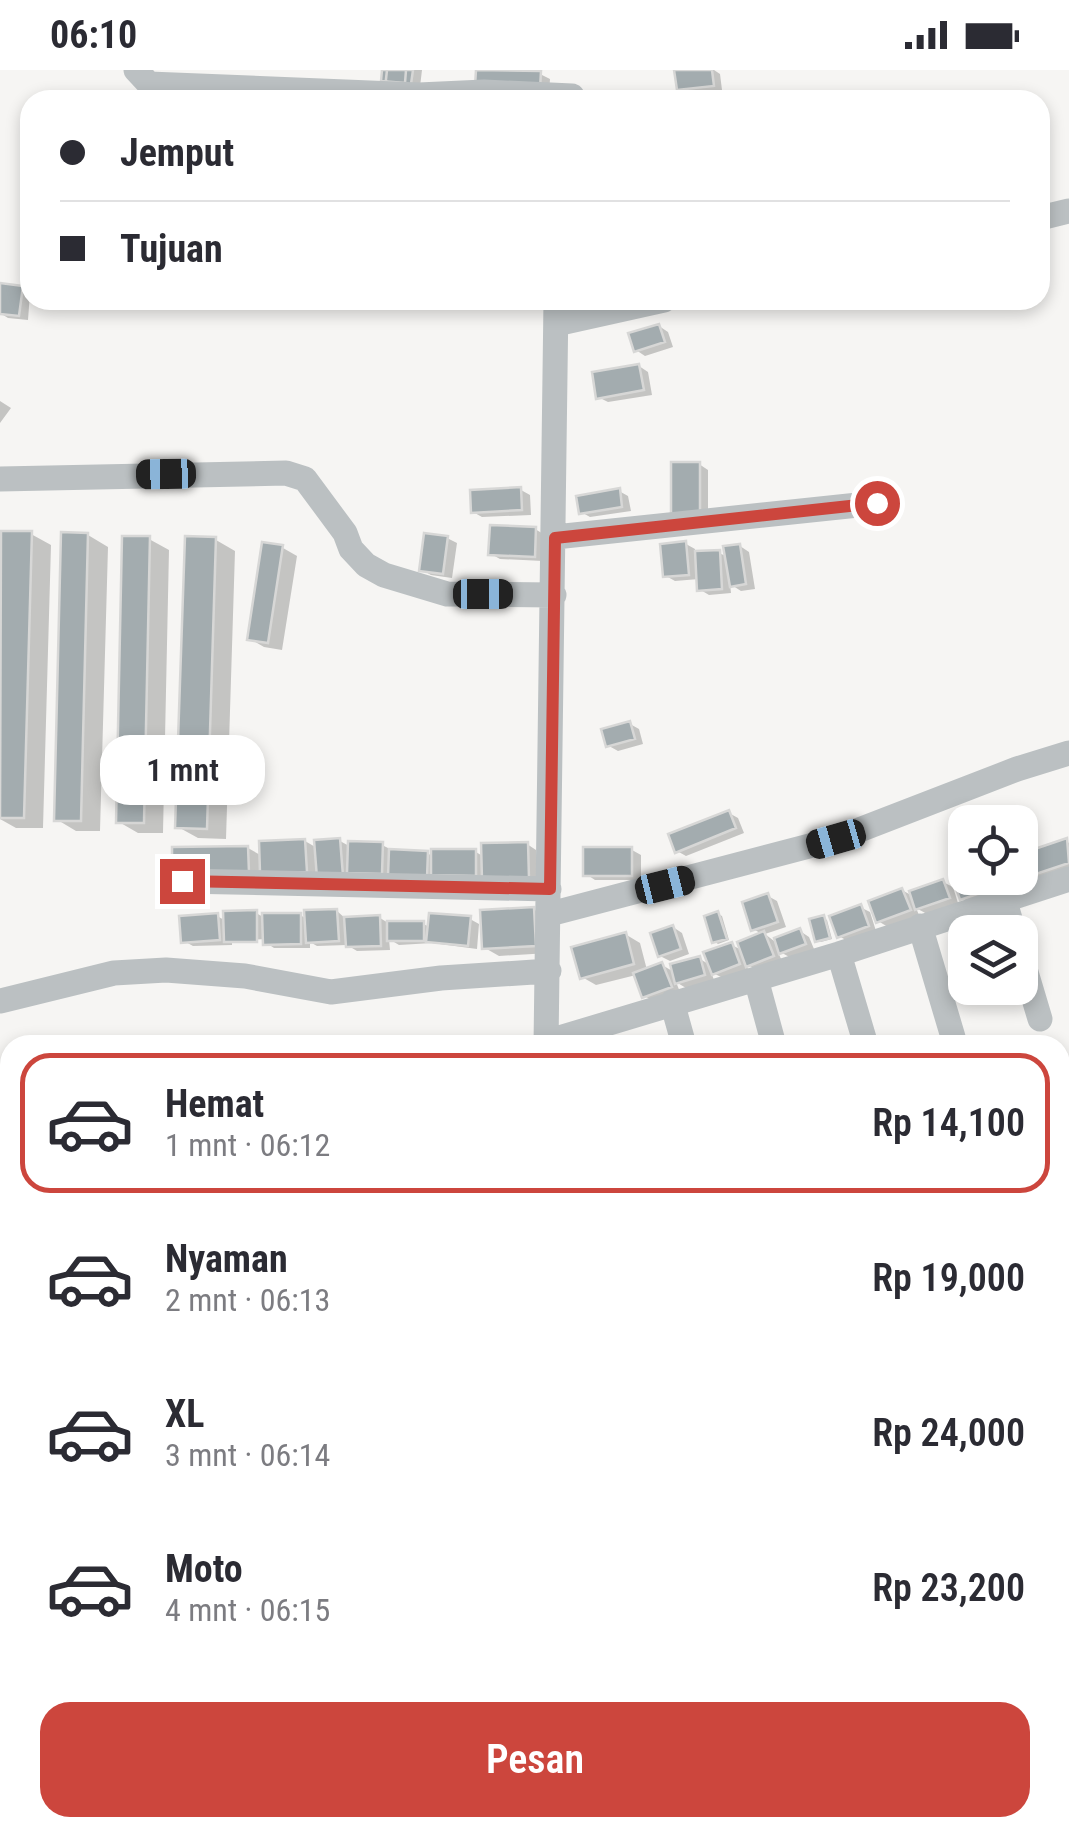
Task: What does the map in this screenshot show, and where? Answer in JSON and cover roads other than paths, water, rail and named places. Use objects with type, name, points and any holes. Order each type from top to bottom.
[{"type":"street","points":[[136,70],[149,84],[296,90]]},
{"type":"street","points":[[546,1035],[556,312]]},
{"type":"street","points":[[0,479],[286,473],[304,479],[345,534],[351,549],[366,565],[384,574],[448,594],[554,594]]},
{"type":"street","points":[[555,538],[877,503]]},
{"type":"street","points":[[182,881],[550,902],[836,839],[1069,753]]},
{"type":"street","points":[[571,1035],[1069,879]]},
{"type":"street","points":[[1004,899],[1009,915]]},
{"type":"street","points":[[920,926],[953,1035]]},
{"type":"street","points":[[838,954],[863,1035]]},
{"type":"street","points":[[0,1001],[114,973],[166,970],[245,976],[331,992],[441,978],[549,971]]},
{"type":"street","points":[[756,979],[771,1035]]},
{"type":"street","points":[[672,1002],[681,1035]]},
{"type":"street","points":[[1036,1005],[1040,1019]]}]
